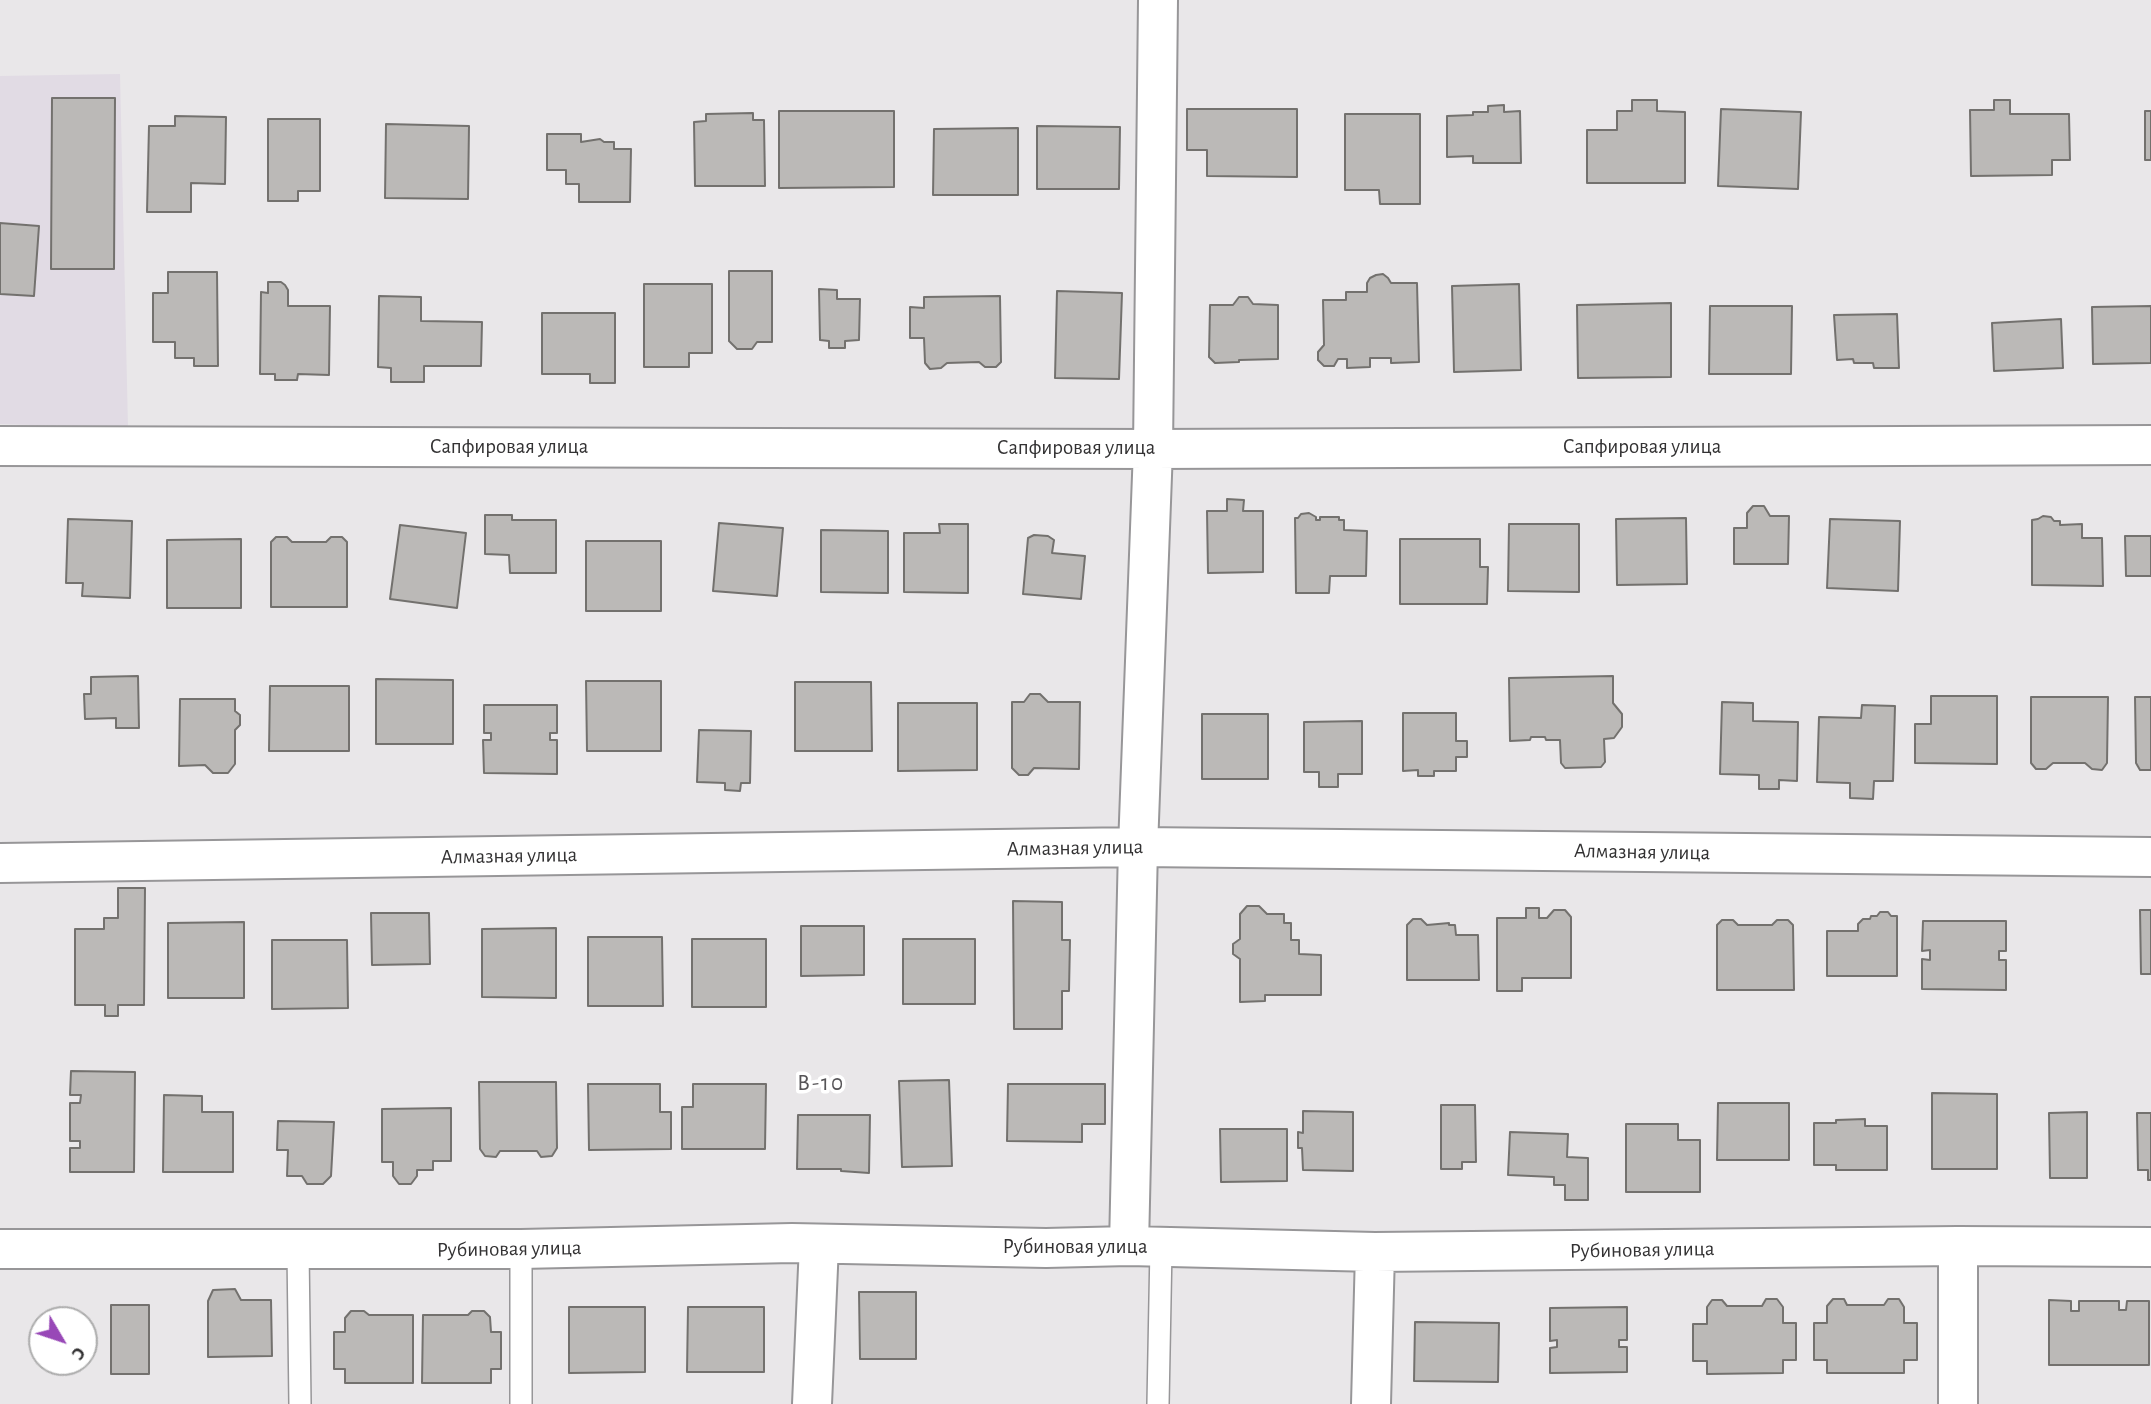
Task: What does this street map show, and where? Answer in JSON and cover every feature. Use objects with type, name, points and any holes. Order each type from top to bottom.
[{"type":"street","points":[[1145,1247],[1138,847],[1153,449],[1158,0]]},
{"type":"street","name":"Сапфировая улица","points":[[0,446],[1153,449],[2151,445]]},
{"type":"street","name":"Алмазная улица","points":[[0,863],[1138,847],[2151,857]]},
{"type":"street","name":"Рубиновая улица","points":[[0,1249],[521,1249],[792,1243],[1375,1252],[1958,1246],[2151,1247]]},
{"type":"street","points":[[812,1404],[820,1245]]},
{"type":"street","points":[[1958,1246],[1958,1404]]},
{"type":"street","points":[[1371,1404],[1375,1252]]},
{"type":"lane","points":[[1145,1247],[1158,1404]]},
{"type":"lane","points":[[521,1249],[522,1404]]},
{"type":"lane","points":[[298,1250],[300,1404]]},
{"type":"shaded area","points":[[120,74],[128,428],[0,424],[0,76]]},
{"type":"building","points":[[52,98],[115,98],[114,269],[51,269]]},
{"type":"building","points":[[1632,100],[1657,100],[1657,111],[1685,112],[1685,183],[1587,183],[1587,130],[1617,130],[1617,111],[1632,111]]},
{"type":"building","points":[[1994,100],[2010,100],[2010,114],[2069,114],[2070,160],[2052,160],[2052,175],[1971,176],[1970,110],[1994,110]]},
{"type":"building","points":[[1504,105],[1504,112],[1520,111],[1521,163],[1473,163],[1473,156],[1447,157],[1447,116],[1473,115],[1473,112],[1488,112],[1488,106]]},
{"type":"building","points":[[1187,109],[1297,109],[1297,177],[1207,176],[1207,150],[1187,150]]},
{"type":"building","points":[[1721,109],[1801,112],[1798,189],[1718,186]]},
{"type":"building","points":[[779,111],[894,111],[894,187],[779,188]]},
{"type":"building","points":[[2145,111],[2151,111],[2151,160],[2145,160]]},
{"type":"building","points":[[753,113],[753,120],[764,120],[765,186],[695,186],[694,122],[706,121],[706,114]]},
{"type":"building","points":[[1345,114],[1420,114],[1420,204],[1380,204],[1379,190],[1345,190]]},
{"type":"building","points":[[175,116],[226,117],[225,184],[191,183],[191,212],[147,212],[149,126],[175,126]]},
{"type":"building","points":[[268,119],[320,119],[320,191],[298,191],[298,201],[268,201]]},
{"type":"building","points":[[386,124],[469,126],[468,199],[385,198]]},
{"type":"building","points":[[1037,126],[1120,127],[1119,189],[1037,189]]},
{"type":"building","points":[[1018,128],[1018,195],[933,195],[934,129]]},
{"type":"building","points":[[547,134],[581,134],[581,142],[600,139],[614,142],[614,149],[631,149],[630,202],[579,202],[579,184],[566,184],[566,170],[547,170]]},
{"type":"building","points":[[0,223],[39,226],[34,296],[0,294]]},
{"type":"building","points":[[729,271],[772,271],[772,342],[757,342],[752,349],[737,349],[729,341]]},
{"type":"building","points":[[168,272],[217,272],[218,366],[194,366],[194,358],[175,358],[175,342],[153,342],[153,293],[168,293]]},
{"type":"building","points":[[1383,274],[1391,283],[1417,283],[1419,362],[1391,363],[1391,358],[1370,358],[1370,367],[1347,368],[1347,359],[1338,359],[1334,366],[1324,366],[1318,360],[1318,352],[1324,345],[1323,300],[1346,300],[1346,292],[1367,292],[1370,278]]},
{"type":"building","points":[[268,282],[281,282],[285,285],[288,290],[288,306],[330,306],[329,375],[298,374],[297,380],[275,380],[275,374],[260,374],[261,292],[268,293]]},
{"type":"building","points":[[644,284],[712,284],[712,353],[689,353],[689,367],[644,367]]},
{"type":"building","points":[[1519,284],[1521,370],[1454,372],[1452,286]]},
{"type":"building","points":[[819,289],[837,290],[837,299],[860,299],[859,340],[845,341],[845,348],[829,348],[829,341],[820,340]]},
{"type":"building","points":[[1057,291],[1122,293],[1119,379],[1055,378]]},
{"type":"building","points":[[379,296],[421,297],[421,321],[482,322],[481,366],[424,366],[424,382],[391,382],[391,368],[378,367]]},
{"type":"building","points":[[1000,296],[1001,362],[996,367],[985,367],[979,362],[947,363],[941,368],[930,369],[925,363],[924,338],[910,338],[910,307],[924,308],[924,297]]},
{"type":"building","points":[[1239,297],[1248,297],[1253,304],[1278,305],[1278,359],[1215,363],[1209,357],[1210,305],[1233,305]]},
{"type":"building","points":[[1671,303],[1671,377],[1578,378],[1577,305]]},
{"type":"building","points":[[1710,306],[1792,306],[1791,374],[1709,374]]},
{"type":"building","points":[[2151,306],[2151,363],[2093,364],[2092,307]]},
{"type":"building","points":[[542,313],[615,313],[615,383],[590,383],[590,374],[542,374]]},
{"type":"building","points":[[1897,314],[1899,368],[1874,368],[1873,363],[1854,363],[1853,359],[1837,360],[1834,315]]},
{"type":"building","points":[[2061,319],[2063,368],[1994,371],[1992,323]]},
{"type":"building","points":[[1227,499],[1244,500],[1243,511],[1263,511],[1263,572],[1208,573],[1207,511],[1227,511]]},
{"type":"building","points":[[1753,506],[1764,506],[1770,516],[1789,516],[1788,564],[1734,564],[1734,528],[1747,528],[1747,513]]},
{"type":"building","points":[[1309,513],[1316,517],[1316,520],[1320,520],[1320,517],[1339,517],[1339,520],[1344,520],[1344,530],[1367,531],[1366,576],[1330,576],[1329,593],[1296,593],[1295,518]]},
{"type":"building","points":[[485,515],[512,515],[512,520],[556,520],[556,573],[510,573],[509,555],[485,554]]},
{"type":"building","points":[[2043,516],[2060,521],[2060,525],[2082,524],[2082,538],[2102,538],[2103,586],[2032,585],[2032,520]]},
{"type":"building","points":[[1686,518],[1687,584],[1617,585],[1616,519]]},
{"type":"building","points":[[68,519],[132,521],[130,598],[82,596],[83,583],[66,583]]},
{"type":"building","points":[[1830,519],[1900,521],[1898,591],[1827,588]]},
{"type":"building","points":[[719,523],[783,528],[777,596],[713,591]]},
{"type":"building","points":[[939,524],[968,524],[968,593],[904,592],[904,533],[940,533]]},
{"type":"building","points":[[1509,524],[1579,524],[1579,592],[1508,591]]},
{"type":"building","points":[[400,525],[466,533],[457,608],[390,599]]},
{"type":"building","points":[[821,530],[888,531],[888,593],[821,592]]},
{"type":"building","points":[[1034,535],[1048,536],[1054,540],[1052,553],[1085,556],[1081,599],[1023,594],[1028,538]]},
{"type":"building","points":[[2125,536],[2151,536],[2151,576],[2126,576]]},
{"type":"building","points":[[276,537],[287,537],[292,542],[326,542],[331,537],[342,537],[347,542],[347,607],[271,607],[271,542]]},
{"type":"building","points":[[241,539],[241,608],[167,608],[167,540]]},
{"type":"building","points":[[1400,539],[1480,539],[1480,567],[1488,567],[1487,604],[1400,604]]},
{"type":"building","points":[[586,541],[661,541],[661,611],[586,611]]},
{"type":"building","points":[[138,676],[139,728],[116,728],[116,718],[85,719],[84,694],[91,694],[91,677]]},
{"type":"building","points":[[1613,676],[1613,703],[1622,714],[1622,727],[1614,738],[1604,739],[1605,762],[1601,767],[1565,768],[1561,763],[1560,740],[1531,737],[1530,740],[1510,741],[1509,678]]},
{"type":"building","points":[[376,679],[453,680],[453,744],[376,744]]},
{"type":"building","points":[[586,681],[661,681],[661,751],[587,751]]},
{"type":"building","points":[[795,682],[871,682],[872,751],[795,751]]},
{"type":"building","points":[[270,686],[349,686],[349,751],[269,751]]},
{"type":"building","points":[[1030,694],[1040,694],[1048,702],[1080,702],[1079,769],[1034,768],[1028,775],[1019,775],[1012,768],[1012,702],[1024,702]]},
{"type":"building","points":[[1931,696],[1997,696],[1997,764],[1915,763],[1915,724],[1931,724]]},
{"type":"building","points":[[2031,697],[2108,697],[2107,763],[2102,770],[2092,769],[2085,763],[2053,763],[2046,769],[2036,769],[2031,763]]},
{"type":"building","points":[[2135,697],[2151,697],[2151,770],[2140,770],[2136,763]]},
{"type":"building","points":[[180,699],[235,699],[235,711],[240,715],[240,725],[235,730],[235,764],[228,773],[213,773],[205,765],[179,766]]},
{"type":"building","points":[[1722,702],[1753,703],[1753,721],[1798,722],[1797,781],[1779,780],[1779,789],[1759,789],[1759,775],[1720,774]]},
{"type":"building","points":[[898,703],[977,703],[977,770],[898,771]]},
{"type":"building","points":[[484,705],[557,705],[557,733],[550,733],[550,740],[557,740],[557,774],[484,773],[483,740],[491,740],[491,733],[484,733]]},
{"type":"building","points":[[1862,705],[1895,706],[1893,781],[1874,781],[1873,799],[1850,798],[1850,783],[1817,782],[1819,717],[1861,718]]},
{"type":"building","points":[[1403,713],[1456,713],[1456,741],[1467,741],[1467,757],[1456,757],[1456,771],[1434,771],[1434,776],[1418,776],[1418,770],[1403,771]]},
{"type":"building","points":[[1202,714],[1268,714],[1268,779],[1202,779]]},
{"type":"building","points":[[1362,721],[1362,774],[1338,774],[1338,787],[1319,787],[1319,772],[1304,772],[1304,722]]},
{"type":"building","points":[[699,730],[751,731],[750,783],[741,783],[740,791],[725,790],[725,783],[697,782]]},
{"type":"building","points":[[118,888],[145,888],[144,1005],[118,1005],[118,1016],[105,1016],[105,1005],[75,1005],[75,929],[104,929],[104,918],[118,918]]},
{"type":"building","points":[[1013,901],[1062,902],[1062,940],[1070,940],[1069,991],[1062,991],[1062,1029],[1014,1029]]},
{"type":"building","points":[[1247,906],[1259,906],[1267,914],[1284,914],[1284,923],[1291,923],[1291,940],[1299,940],[1299,954],[1321,955],[1321,995],[1265,995],[1265,1001],[1240,1002],[1240,959],[1233,954],[1233,944],[1240,939],[1240,914]]},
{"type":"building","points":[[1526,908],[1539,908],[1539,918],[1547,918],[1554,910],[1565,910],[1571,917],[1571,978],[1522,978],[1522,991],[1497,991],[1497,918],[1526,918]]},
{"type":"building","points":[[2140,910],[2151,910],[2151,974],[2141,974]]},
{"type":"building","points":[[1880,912],[1897,916],[1897,976],[1827,976],[1827,931],[1858,931],[1858,924],[1863,919],[1870,919]]},
{"type":"building","points":[[371,913],[429,913],[430,964],[372,965]]},
{"type":"building","points":[[1413,919],[1421,919],[1427,925],[1455,925],[1456,935],[1478,935],[1479,980],[1407,980],[1407,925]]},
{"type":"building","points":[[1722,920],[1733,920],[1738,925],[1772,925],[1777,920],[1788,920],[1793,925],[1794,990],[1717,990],[1717,925]]},
{"type":"building","points":[[1923,921],[2006,921],[2006,951],[1999,951],[1999,960],[2006,960],[2006,990],[1922,989],[1922,959],[1930,960],[1930,950],[1922,951]]},
{"type":"building","points":[[244,922],[244,998],[168,998],[168,923]]},
{"type":"building","points":[[801,926],[864,926],[864,975],[801,976]]},
{"type":"building","points":[[556,928],[556,998],[482,997],[482,929]]},
{"type":"building","points":[[588,937],[662,937],[663,1006],[588,1006]]},
{"type":"building","points":[[692,939],[766,939],[766,1007],[692,1007]]},
{"type":"building","points":[[903,939],[975,939],[975,1004],[903,1004]]},
{"type":"building","points":[[272,940],[347,940],[348,1008],[272,1009]]},
{"type":"building","points":[[71,1071],[135,1072],[134,1172],[70,1172],[70,1148],[80,1148],[80,1141],[70,1141],[70,1103],[80,1103],[81,1095],[70,1095]]},
{"type":"building","points":[[949,1080],[952,1166],[902,1167],[899,1081]]},
{"type":"building","points":[[479,1082],[556,1082],[557,1148],[552,1156],[541,1157],[537,1151],[500,1151],[496,1157],[485,1156],[480,1149]]},
{"type":"building","points":[[588,1084],[660,1084],[660,1112],[671,1112],[671,1149],[589,1150]]},
{"type":"building","points":[[693,1084],[766,1084],[765,1149],[682,1149],[682,1107],[693,1107]]},
{"type":"building","points":[[1008,1084],[1105,1084],[1105,1124],[1082,1124],[1082,1142],[1007,1141]]},
{"type":"building","points":[[1932,1093],[1997,1094],[1997,1169],[1932,1169]]},
{"type":"building","points":[[164,1095],[202,1096],[202,1112],[233,1112],[233,1172],[163,1172]]},
{"type":"building","points":[[1718,1103],[1789,1103],[1789,1160],[1717,1160]]},
{"type":"building","points":[[1441,1105],[1475,1105],[1476,1162],[1462,1162],[1462,1169],[1441,1169]]},
{"type":"building","points":[[451,1108],[451,1161],[433,1161],[433,1170],[417,1170],[417,1176],[411,1184],[399,1184],[393,1176],[393,1162],[382,1162],[382,1109]]},
{"type":"building","points":[[1303,1111],[1353,1112],[1353,1171],[1303,1170],[1298,1132],[1303,1133]]},
{"type":"building","points":[[2087,1112],[2087,1178],[2050,1178],[2049,1113]]},
{"type":"building","points":[[2137,1113],[2151,1113],[2151,1180],[2148,1180],[2148,1170],[2138,1170]]},
{"type":"building","points":[[798,1115],[870,1115],[869,1173],[841,1169],[797,1169]]},
{"type":"building","points":[[1865,1119],[1865,1126],[1887,1126],[1887,1170],[1836,1170],[1836,1165],[1814,1165],[1814,1123]]},
{"type":"building","points":[[278,1121],[334,1122],[331,1176],[323,1184],[307,1184],[302,1176],[287,1176],[288,1150],[277,1150]]},
{"type":"building","points":[[1626,1124],[1678,1124],[1678,1140],[1700,1140],[1700,1192],[1626,1192]]},
{"type":"building","points":[[1220,1129],[1287,1129],[1287,1181],[1221,1182]]},
{"type":"building","points":[[1510,1132],[1568,1134],[1567,1157],[1588,1158],[1588,1200],[1565,1200],[1565,1185],[1554,1185],[1554,1177],[1508,1175]]},
{"type":"building","points":[[235,1289],[241,1300],[271,1300],[272,1356],[208,1357],[208,1301],[213,1290]]},
{"type":"building","points":[[859,1292],[916,1292],[916,1359],[860,1359]]},
{"type":"building","points":[[1766,1299],[1777,1299],[1783,1307],[1783,1323],[1796,1323],[1796,1360],[1783,1360],[1783,1373],[1707,1374],[1707,1361],[1693,1361],[1693,1324],[1707,1324],[1707,1307],[1712,1300],[1722,1300],[1727,1306],[1762,1306]]},
{"type":"building","points":[[1833,1299],[1844,1299],[1847,1305],[1884,1305],[1888,1299],[1899,1299],[1904,1307],[1904,1323],[1917,1323],[1917,1360],[1904,1360],[1904,1373],[1827,1373],[1827,1360],[1814,1360],[1814,1323],[1827,1323],[1827,1306]]},
{"type":"building","points":[[2049,1300],[2071,1301],[2071,1311],[2079,1311],[2079,1301],[2119,1301],[2119,1310],[2126,1310],[2127,1301],[2149,1301],[2149,1365],[2049,1365]]},
{"type":"building","points":[[111,1305],[149,1305],[149,1374],[111,1374]]},
{"type":"building","points":[[569,1307],[645,1307],[645,1372],[569,1373]]},
{"type":"building","points":[[688,1307],[764,1307],[764,1372],[687,1372]]},
{"type":"building","points":[[1627,1307],[1627,1340],[1619,1340],[1619,1347],[1627,1347],[1627,1372],[1550,1373],[1550,1348],[1557,1347],[1557,1340],[1550,1341],[1550,1308]]},
{"type":"building","points":[[351,1311],[364,1311],[369,1315],[413,1315],[413,1383],[345,1383],[345,1369],[334,1369],[334,1332],[345,1332],[345,1318]]},
{"type":"building","points":[[472,1311],[484,1311],[490,1317],[491,1332],[501,1332],[501,1369],[491,1369],[491,1383],[422,1383],[423,1315],[468,1315]]},
{"type":"building","points":[[1415,1322],[1499,1323],[1498,1382],[1414,1381]]},
{"type":"district","name":"В-10","points":[[821,1083]]}]
